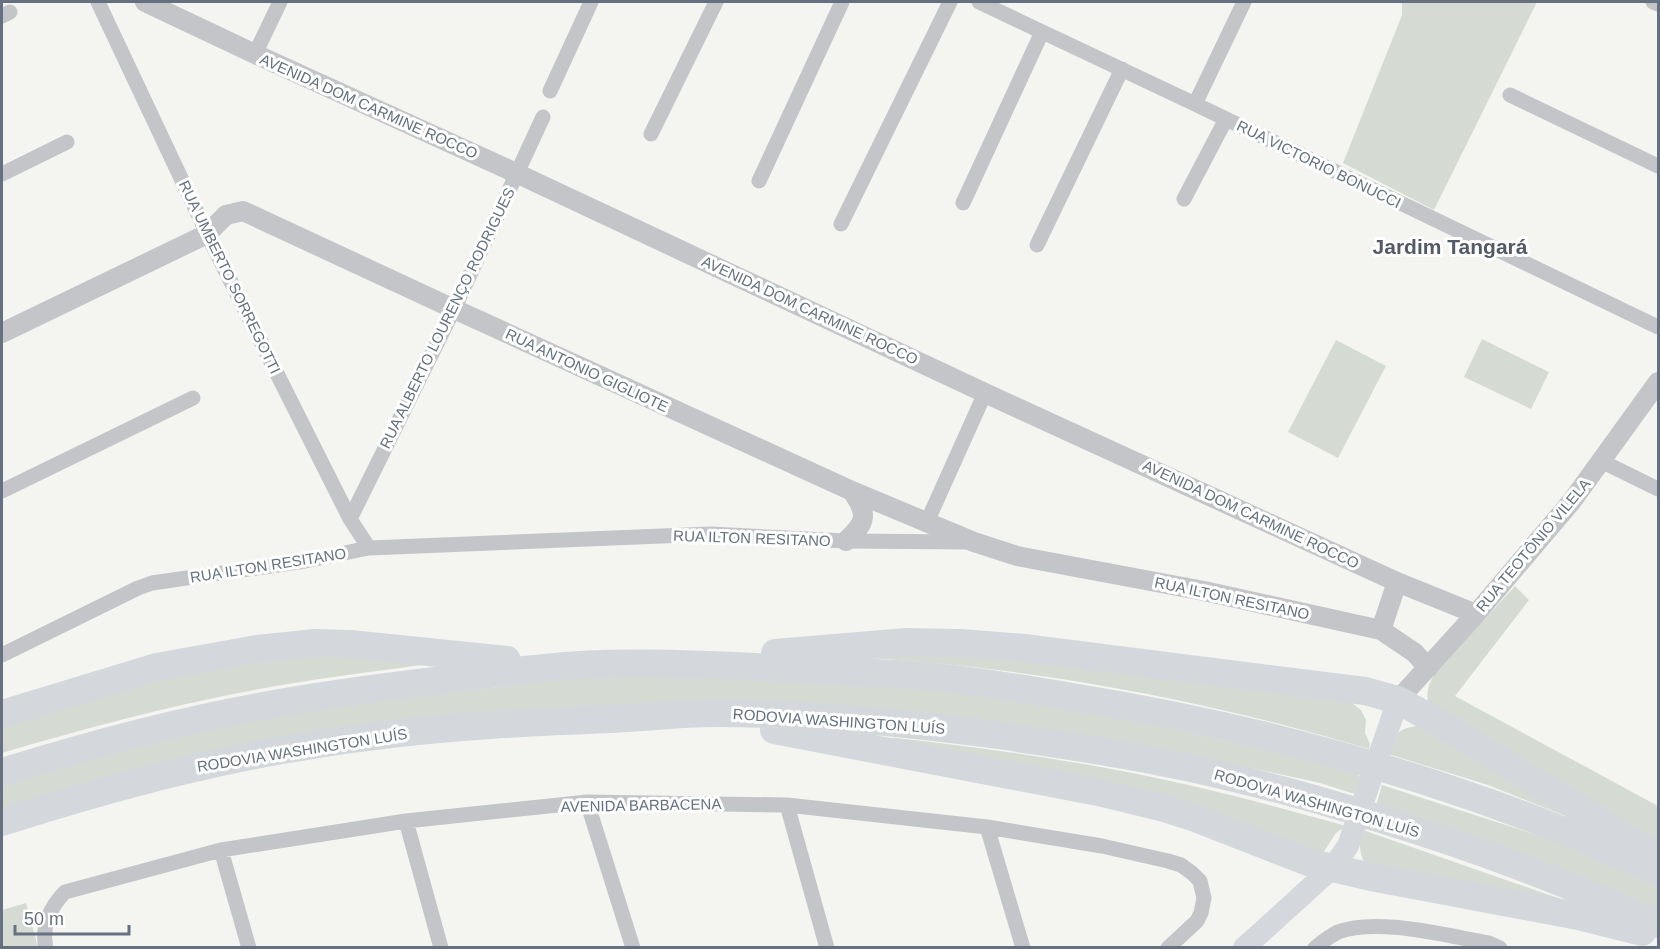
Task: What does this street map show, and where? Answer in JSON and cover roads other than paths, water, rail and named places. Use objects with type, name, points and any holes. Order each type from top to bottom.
[{"type":"highway","points":[[672,664],[768,653],[907,642],[961,643],[1036,650],[1365,691],[1398,700],[1448,728],[1659,856]]},
{"type":"highway","points":[[2,714],[157,667],[257,649],[316,643],[350,644],[578,665],[741,665],[912,675],[977,682],[1129,706],[1274,738],[1425,782],[1547,825],[1659,872]]},
{"type":"highway","points":[[2,772],[153,730],[257,707],[396,686],[578,665]]},
{"type":"highway","name":"RODOVIA WASHINGTON LUÍS","points":[[2,822],[127,784],[189,769],[343,740],[513,722],[714,713],[796,716],[877,721],[967,731],[1079,747],[1230,777],[1330,803],[1500,858],[1659,924]]},
{"type":"highway","points":[[635,718],[780,730],[1098,792],[1195,818],[1308,862],[1376,878],[1578,916],[1659,937]]},
{"type":"main road","points":[[1244,948],[1332,868],[1348,846],[1398,700]]},
{"type":"street","name":"RUA UMBERTO SORREGOTTI","points":[[98,2],[207,234],[350,519],[369,549]]},
{"type":"street","name":"AVENIDA DOM CARMINE ROCCO","points":[[145,2],[985,393],[1398,582],[1476,614]]},
{"type":"street","points":[[255,54],[280,2]]},
{"type":"street","points":[[550,91],[591,2]]},
{"type":"street","points":[[651,134],[716,2]]},
{"type":"street","points":[[759,181],[843,2]]},
{"type":"street","points":[[841,224],[950,2]]},
{"type":"street","name":"RUA VICTORIO BONUCCI","points":[[979,2],[1659,327]]},
{"type":"street","points":[[1195,104],[1244,2]]},
{"type":"street","points":[[1653,2],[1659,4]]},
{"type":"street","points":[[963,203],[1042,32]]},
{"type":"street","points":[[1037,245],[1122,69]]},
{"type":"street","points":[[1510,95],[1659,166]]},
{"type":"street","name":"RUA ALBERTO LOURENÇO RODRIGUES","points":[[350,519],[454,309],[543,117]]},
{"type":"street","points":[[1184,199],[1226,119]]},
{"type":"street","points":[[2,174],[67,142]]},
{"type":"street","name":"RUA ANTONIO GIGLIOTE","points":[[2,333],[207,234],[226,215],[243,210],[852,491],[974,542]]},
{"type":"street","name":"RUA TEOTÔNIO VILELA","points":[[1398,700],[1476,614],[1572,501],[1659,382]]},
{"type":"street","points":[[927,522],[985,393]]},
{"type":"street","points":[[2,491],[193,398]]},
{"type":"street","points":[[1601,461],[1659,489]]},
{"type":"street","points":[[846,541],[858,530],[864,515],[852,491]]},
{"type":"street","name":"RUA ILTON RESITANO","points":[[2,655],[152,583],[305,561],[369,549],[711,534],[846,541],[974,542],[1017,556],[1204,591],[1381,630],[1415,653],[1428,668]]},
{"type":"street","points":[[1381,630],[1398,582]]},
{"type":"street","points":[[587,802],[633,948]]},
{"type":"street","name":"AVENIDA BARBACENA","points":[[46,948],[44,936],[48,917],[52,906],[65,892],[221,850],[406,821],[587,802],[787,805],[987,827],[1102,846],[1168,861],[1181,865],[1192,873],[1200,881],[1203,889],[1202,906],[1197,921],[1168,948]]},
{"type":"street","points":[[787,805],[826,948]]},
{"type":"street","points":[[406,821],[441,948]]},
{"type":"street","points":[[987,827],[1023,948]]},
{"type":"street","points":[[221,850],[249,948]]},
{"type":"street","points":[[1315,948],[1338,933],[1361,927],[1408,928],[1489,943],[1500,948]]},
{"type":"district","name":"Jardim Tangará","points":[[1450,246]]}]
